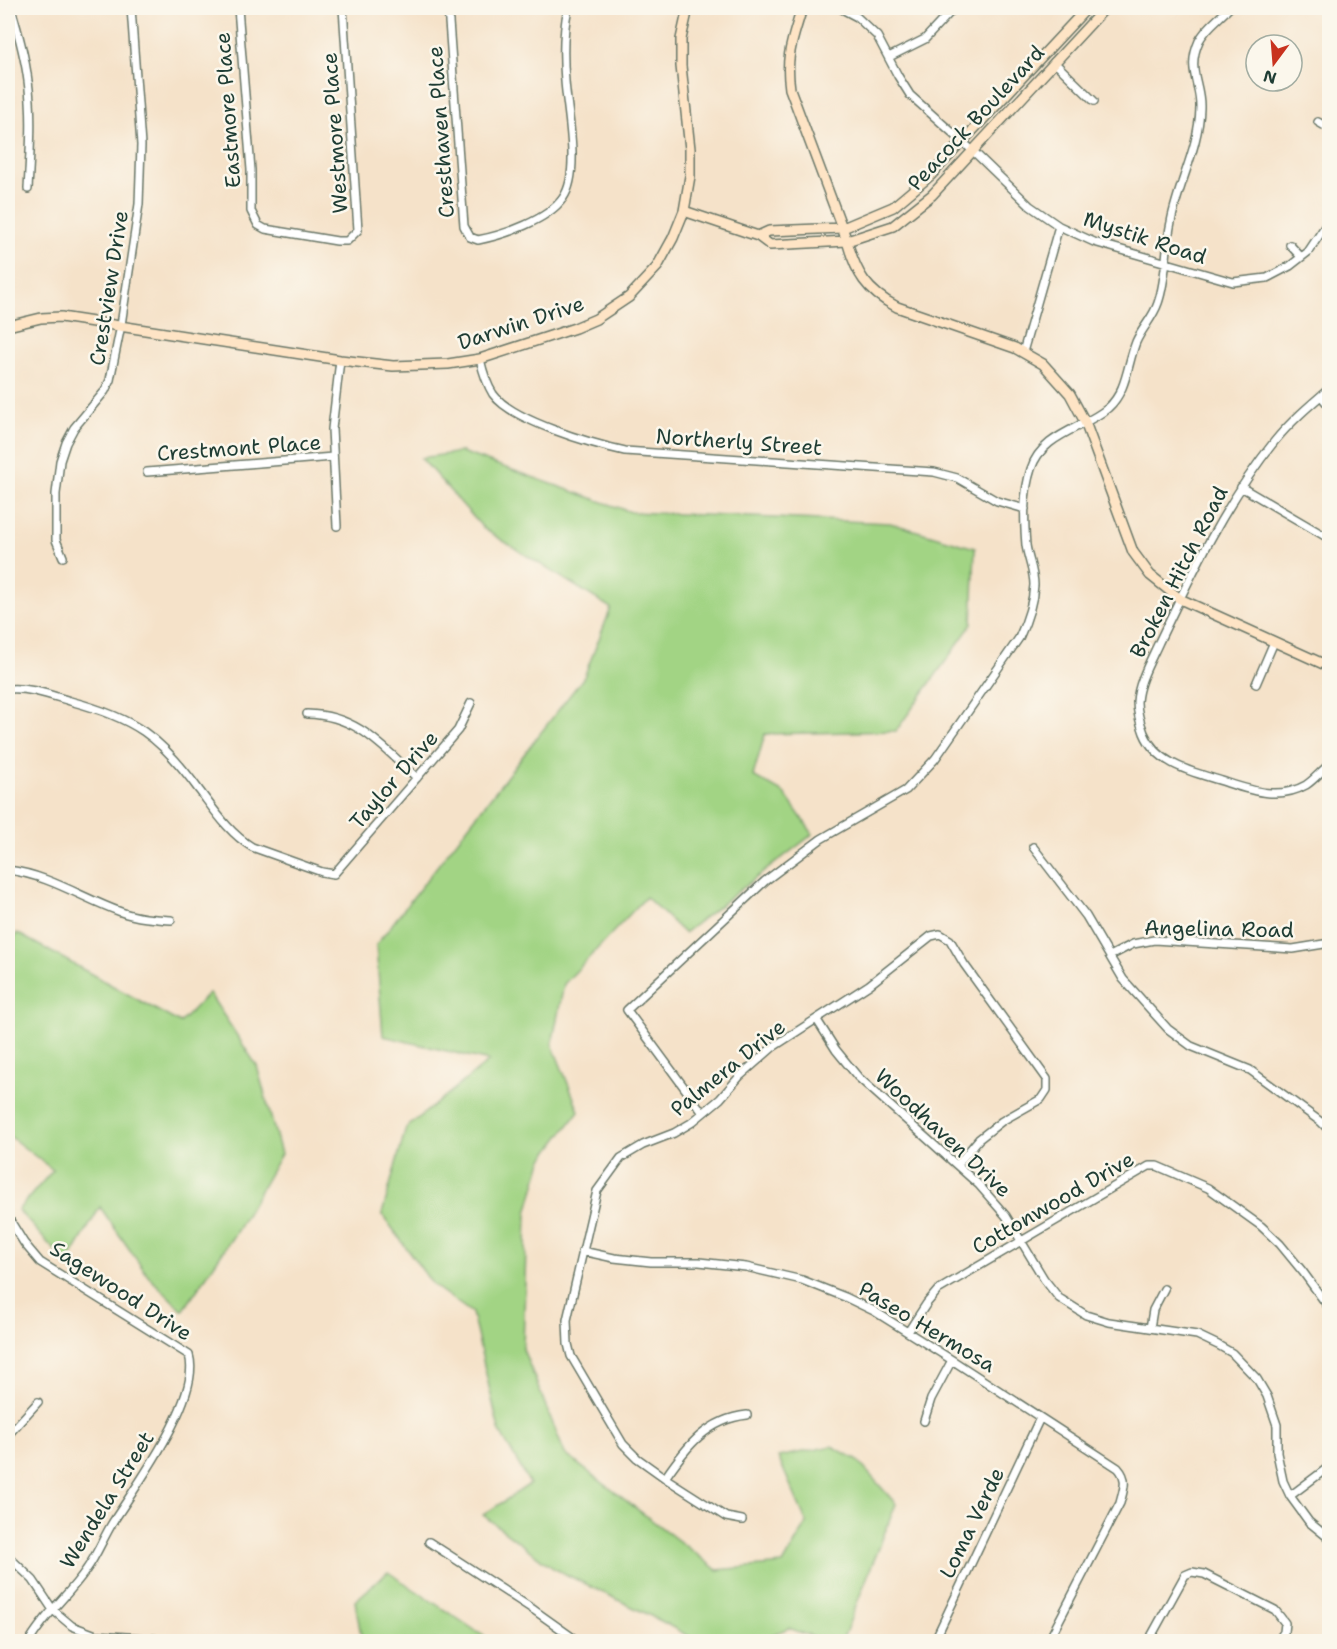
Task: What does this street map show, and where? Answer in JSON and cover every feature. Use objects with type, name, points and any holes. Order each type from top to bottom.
[{"type":"street","points":[[12,8],[28,83],[31,136],[28,189]]},
{"type":"street","name":"Crestview Drive","points":[[63,557],[56,540],[56,494],[60,461],[74,428],[105,391],[110,380],[121,325],[139,204],[142,171],[131,8]]},
{"type":"street","name":"Eastmore Place","points":[[238,8],[251,170],[251,211],[258,225],[265,229],[337,241]]},
{"type":"street","name":"Westmore Place","points":[[337,241],[347,241],[358,230],[343,8]]},
{"type":"street","name":"Cresthaven Place","points":[[448,8],[464,226],[470,237],[478,240],[542,217],[563,198],[568,189],[573,168],[564,78],[565,22],[568,8]]},
{"type":"street","name":"Darwin Drive","points":[[8,326],[41,318],[61,317],[340,360],[393,366],[448,364],[480,359],[596,319],[629,297],[657,267],[674,238],[684,211],[690,176],[690,149],[681,66],[681,39],[688,8]]},
{"type":"street","points":[[802,8],[789,53],[787,67],[790,89],[843,228],[855,266],[864,282],[881,299],[897,307],[1023,352],[1043,364],[1070,394],[1085,422],[1133,552],[1149,575],[1180,599],[1329,667]]},
{"type":"street","name":"Mystik Road","points":[[840,8],[857,16],[877,36],[910,95],[1030,206],[1059,226],[1094,242],[1233,282],[1267,278],[1290,266],[1308,252],[1329,219]]},
{"type":"street","points":[[889,57],[925,39],[954,8]]},
{"type":"street","name":"Peacock Boulevard","points":[[758,236],[769,231],[843,228],[893,207],[931,175],[1087,8]]},
{"type":"street","name":"Peacock Boulevard","points":[[684,211],[758,236],[770,245],[847,240],[893,226],[932,195],[1105,8]]},
{"type":"street","points":[[703,1113],[627,1010],[765,881],[821,839],[906,790],[935,759],[1019,638],[1029,618],[1034,585],[1033,571],[1026,547],[1025,510],[1025,494],[1032,466],[1045,447],[1055,438],[1108,408],[1122,390],[1136,343],[1158,304],[1171,221],[1197,132],[1200,106],[1193,74],[1195,54],[1206,30],[1229,8]]},
{"type":"street","points":[[1054,62],[1094,101]]},
{"type":"street","points":[[1318,122],[1329,129]]},
{"type":"street","points":[[1023,352],[1059,226]]},
{"type":"street","points":[[1290,245],[1301,257]]},
{"type":"street","name":"Northerly Street","points":[[480,359],[484,378],[494,395],[504,405],[542,425],[596,445],[625,451],[934,472],[957,478],[997,501],[1025,510]]},
{"type":"street","points":[[337,526],[332,429],[340,360]]},
{"type":"street","name":"Broken Hitch Road","points":[[1329,388],[1304,410],[1275,441],[1241,487],[1180,599],[1144,676],[1137,702],[1143,731],[1148,740],[1161,756],[1183,769],[1260,793],[1277,793],[1306,784],[1329,764]]},
{"type":"street","points":[[1321,396],[1329,407]]},
{"type":"street","name":"Crestmont Place","points":[[147,472],[333,457]]},
{"type":"street","points":[[1241,487],[1329,539]]},
{"type":"street","points":[[1256,684],[1274,642]]},
{"type":"street","name":"Taylor Drive","points":[[8,689],[29,690],[100,709],[136,725],[168,750],[229,830],[241,841],[322,872],[334,874],[458,730],[471,703]]},
{"type":"street","points":[[307,714],[333,716],[347,721],[375,741],[417,778]]},
{"type":"street","points":[[1033,847],[1086,916],[1123,979],[1168,1029],[1191,1046],[1250,1070],[1321,1122],[1329,1131]]},
{"type":"street","points":[[8,870],[42,877],[120,912],[171,920]]},
{"type":"street","name":"Palmera Drive","points":[[742,1520],[726,1517],[665,1479],[637,1458],[623,1444],[571,1356],[567,1320],[597,1191],[621,1158],[643,1145],[692,1123],[773,1047],[869,985],[931,936],[939,934],[950,940],[964,964],[1047,1080],[1047,1090],[1041,1099],[1002,1121],[979,1139],[957,1165]]},
{"type":"street","name":"Angelina Road","points":[[1110,956],[1133,944],[1154,940],[1293,948],[1329,943]]},
{"type":"street","name":"Woodhaven Drive","points":[[817,1020],[836,1050],[858,1077],[979,1185],[1006,1216],[1044,1279],[1059,1298],[1086,1316],[1109,1322],[1197,1335],[1232,1353],[1257,1379],[1267,1396],[1277,1425],[1277,1453],[1283,1481],[1290,1496],[1309,1522],[1329,1539]]},
{"type":"street","name":"Cottonwood Drive","points":[[908,1332],[938,1290],[1149,1166],[1157,1166],[1208,1188],[1261,1227],[1280,1244],[1329,1309]]},
{"type":"street","name":"Sagewood Drive","points":[[8,1217],[24,1243],[40,1262],[189,1355],[192,1365]]},
{"type":"street","name":"Paseo Hermosa","points":[[582,1251],[614,1258],[651,1262],[699,1262],[746,1267],[802,1280],[845,1297],[874,1311],[908,1332],[1118,1468],[1124,1475],[1125,1483],[1120,1503],[1048,1641]]},
{"type":"street","points":[[1150,1328],[1153,1310],[1164,1289]]},
{"type":"street","points":[[924,1421],[931,1399],[952,1360]]},
{"type":"street","name":"Wendela Street","points":[[29,1641],[85,1571],[111,1525],[147,1470],[177,1416],[186,1393],[192,1365]]},
{"type":"street","points":[[8,1435],[38,1402]]},
{"type":"street","points":[[665,1479],[684,1450],[695,1439],[731,1417],[747,1415]]},
{"type":"street","name":"Loma Verde","points":[[934,1641],[1041,1418]]},
{"type":"street","points":[[1290,1496],[1329,1466]]},
{"type":"street","points":[[429,1542],[579,1641]]},
{"type":"street","points":[[8,1556],[33,1580],[53,1610],[72,1626],[96,1638],[124,1635],[204,1641]]},
{"type":"street","points":[[1148,1641],[1185,1575],[1192,1572],[1204,1574],[1275,1610],[1285,1623],[1284,1632],[1277,1641]]},
{"type":"green space","points":[[461,452],[631,512],[890,523],[975,548],[972,624],[896,731],[765,734],[753,776],[784,793],[813,834],[684,933],[646,897],[564,984],[552,1044],[579,1111],[542,1160],[527,1213],[523,1349],[565,1454],[717,1570],[783,1564],[807,1523],[778,1457],[832,1446],[857,1460],[896,1504],[842,1641],[823,1641],[789,1628],[756,1641],[697,1641],[553,1568],[483,1515],[530,1484],[499,1430],[472,1313],[433,1285],[382,1214],[406,1128],[489,1061],[383,1036],[376,945],[584,677],[611,608],[484,529],[421,458]]},
{"type":"green space","points":[[17,933],[180,1023],[209,993],[257,1066],[281,1154],[238,1229],[183,1311],[148,1276],[100,1207],[67,1264],[18,1210],[53,1170],[8,1135],[8,947]]},
{"type":"green space","points":[[388,1572],[491,1641],[362,1641],[355,1601]]}]
